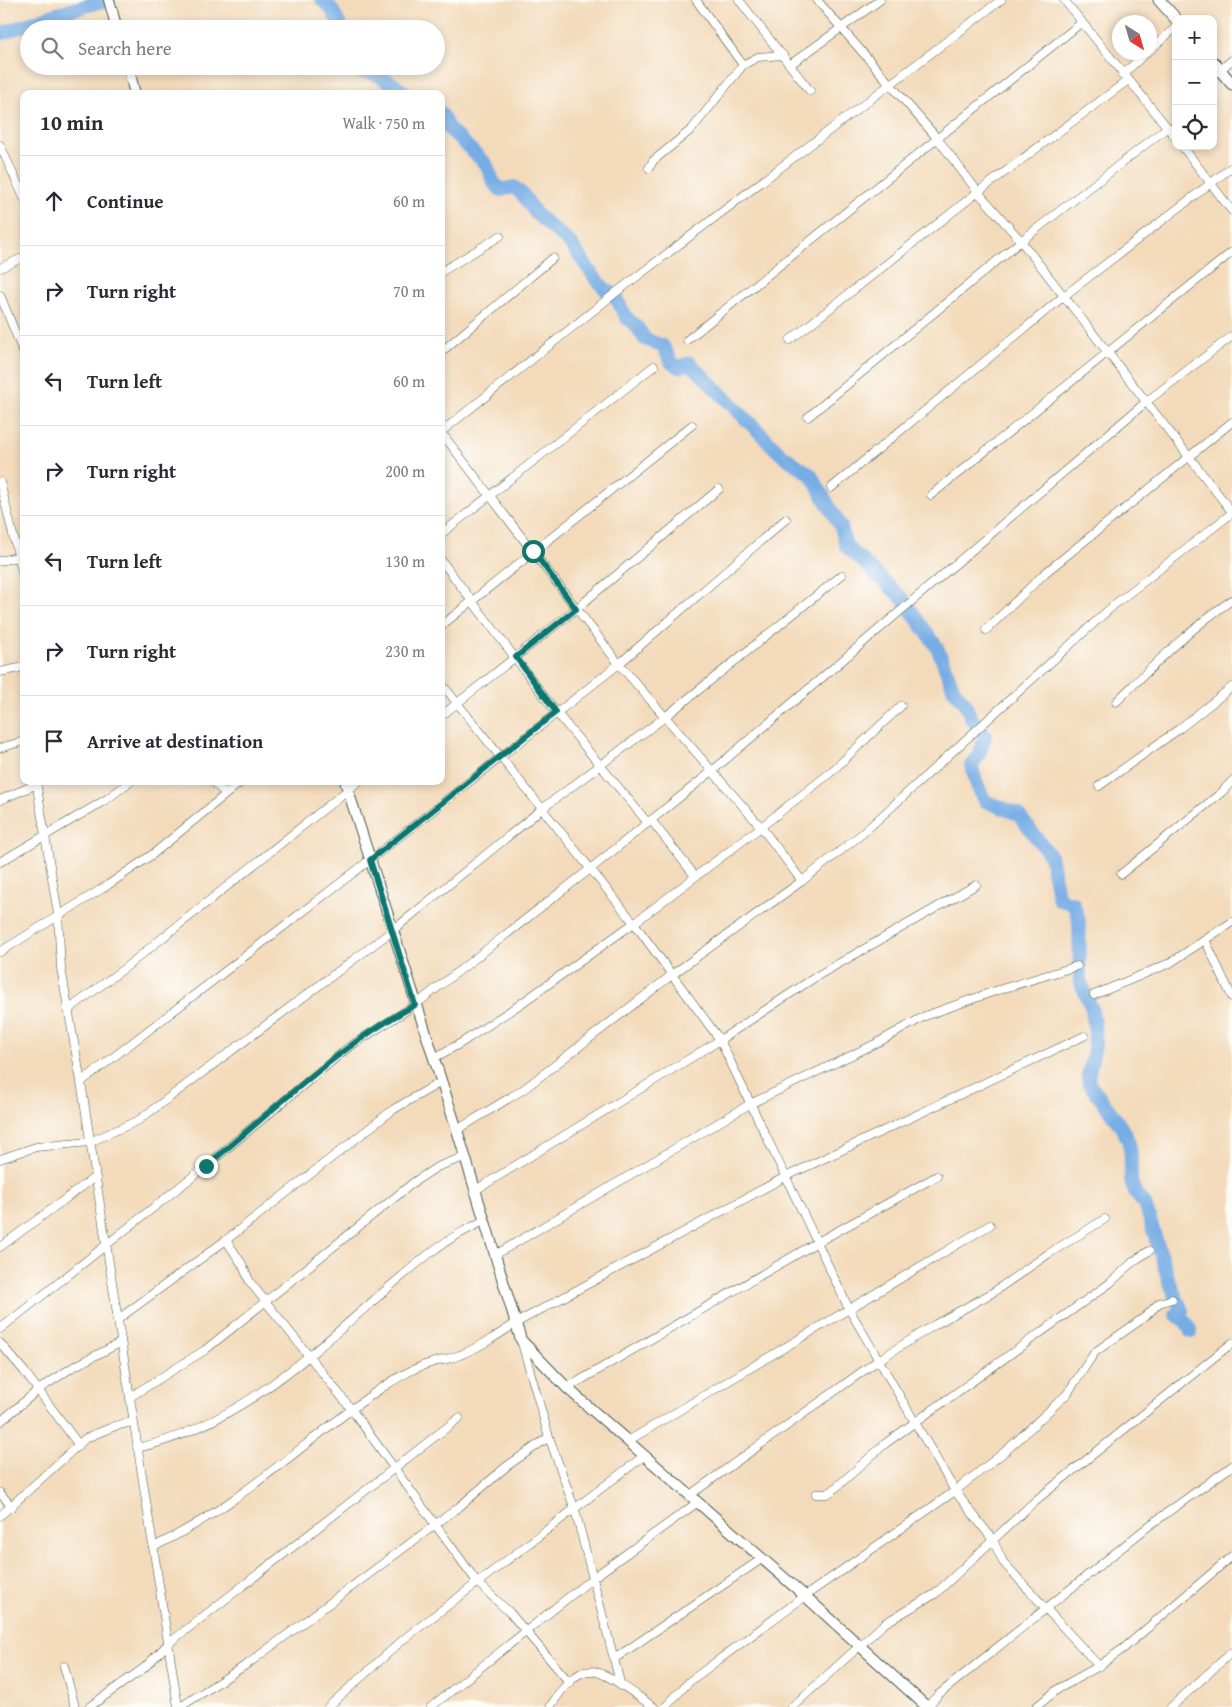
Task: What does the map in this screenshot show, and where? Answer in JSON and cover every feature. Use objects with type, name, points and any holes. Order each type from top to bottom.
[{"type":"main road","points":[[1159,0],[1172,15]]},
{"type":"main road","points":[[1217,66],[1232,84]]},
{"type":"street","points":[[109,0],[115,20]]},
{"type":"street","points":[[696,0],[743,65]]},
{"type":"street","points":[[739,0],[791,64],[810,91]]},
{"type":"street","points":[[457,1130],[524,1089],[673,974],[802,881],[863,833],[1115,604],[1232,512],[1021,241],[978,192],[937,138],[817,0]]},
{"type":"street","points":[[791,64],[880,0]]},
{"type":"street","points":[[445,429],[621,288],[1001,0]]},
{"type":"street","points":[[1064,0],[1125,78],[1172,132]]},
{"type":"street","points":[[687,340],[1082,22]]},
{"type":"street","points":[[1157,43],[1172,30]]},
{"type":"street","points":[[649,168],[652,161],[692,128],[743,65],[758,57],[783,55]]},
{"type":"street","points":[[790,340],[1125,78],[1140,60]]},
{"type":"street","points":[[1217,66],[1232,60]]},
{"type":"street","points":[[130,75],[134,90]]},
{"type":"street","points":[[808,417],[1021,241],[1168,127]]},
{"type":"street","points":[[0,146],[20,189]]},
{"type":"street","points":[[1185,150],[1232,211]]},
{"type":"street","points":[[831,488],[1064,296],[1232,167]]},
{"type":"street","points":[[445,270],[500,236]]},
{"type":"street","points":[[931,495],[1232,252]]},
{"type":"street","points":[[445,349],[553,258]]},
{"type":"street","points":[[0,268],[20,259]]},
{"type":"street","points":[[0,295],[20,344]]},
{"type":"street","points":[[0,1329],[106,1247],[349,1047],[396,1015],[415,1005],[590,870],[711,772],[1146,402],[1232,336]]},
{"type":"street","points":[[445,531],[654,366]]},
{"type":"street","points":[[986,630],[1045,573],[1232,422]]},
{"type":"street","points":[[445,623],[692,425]]},
{"type":"street","points":[[445,437],[619,664],[711,772],[761,827],[802,881]]},
{"type":"street","points":[[0,482],[20,566]]},
{"type":"street","points":[[445,713],[576,609],[719,489]]},
{"type":"street","points":[[81,1082],[370,860],[619,664],[786,519]]},
{"type":"street","points":[[0,561],[17,557]]},
{"type":"street","points":[[445,565],[556,712],[695,876]]},
{"type":"street","points":[[0,1160],[36,1147],[90,1142],[139,1120],[392,931],[542,808],[600,763],[665,717],[842,575]]},
{"type":"street","points":[[1116,702],[1167,652],[1232,600]]},
{"type":"street","points":[[0,672],[20,668]]},
{"type":"street","points":[[1099,786],[1232,687]]},
{"type":"street","points":[[445,688],[501,755],[590,870],[634,923],[720,1040],[816,1244],[849,1309],[877,1361],[915,1421],[955,1491],[993,1540],[1003,1562],[1099,1666]]},
{"type":"street","points":[[434,1058],[502,1016],[634,923],[830,773],[901,706]]},
{"type":"street","points":[[0,748],[20,742]]},
{"type":"street","points":[[1121,874],[1232,782]]},
{"type":"street","points":[[0,800],[31,785]]},
{"type":"street","points":[[37,785],[58,914],[61,968],[81,1082],[120,1343],[130,1397],[132,1422],[179,1707],[250,1663],[436,1523],[507,1466],[549,1437]]},
{"type":"street","points":[[0,862],[44,834],[107,800],[126,785]]},
{"type":"street","points":[[216,785],[225,793]]},
{"type":"street","points":[[0,952],[58,914],[108,885],[152,854],[189,826],[236,785]]},
{"type":"street","points":[[68,1010],[126,968],[346,786],[415,1005],[457,1130],[549,1437],[575,1510],[621,1686]]},
{"type":"street","points":[[474,1191],[720,1040],[817,976],[976,885]]},
{"type":"street","points":[[1094,994],[1144,975],[1206,942],[1232,922]]},
{"type":"street","points":[[1206,942],[1232,997]]},
{"type":"street","points":[[495,1255],[750,1104],[877,1043],[925,1016],[995,991],[1077,966]]},
{"type":"street","points":[[153,1547],[178,1536],[214,1513],[352,1410],[407,1372],[430,1363],[458,1356],[480,1346],[516,1323],[785,1177],[1084,1036]]},
{"type":"street","points":[[117,1320],[226,1240],[394,1109],[442,1082]]},
{"type":"street","points":[[130,1397],[205,1350],[414,1182],[438,1167],[464,1157]]},
{"type":"street","points":[[567,1388],[937,1176]]},
{"type":"street","points":[[0,1246],[95,1177]]},
{"type":"street","points":[[431,1707],[694,1498],[877,1361],[936,1324],[992,1293],[1048,1254],[1105,1219]]},
{"type":"street","points":[[137,1448],[182,1436],[237,1407],[309,1355],[436,1248],[484,1221]]},
{"type":"street","points":[[628,1440],[990,1225]]},
{"type":"street","points":[[226,1240],[242,1264],[250,1282],[352,1410],[436,1523],[477,1582],[510,1613],[570,1683]]},
{"type":"street","points":[[816,1494],[827,1494],[832,1491],[886,1443],[915,1421],[1110,1283],[1134,1261],[1149,1251]]},
{"type":"street","points":[[665,1707],[690,1681],[804,1596],[955,1491],[1007,1450],[1067,1394],[1095,1352],[1144,1317],[1159,1302],[1172,1299]]},
{"type":"street","points":[[520,1340],[567,1388],[762,1558],[927,1707],[938,1695],[1150,1525],[1232,1466]]},
{"type":"street","points":[[0,1343],[78,1444]]},
{"type":"street","points":[[0,1422],[38,1390],[73,1367],[120,1343]]},
{"type":"street","points":[[792,1707],[885,1623],[935,1594],[1035,1501],[1232,1343]]},
{"type":"street","points":[[89,1707],[144,1668],[169,1643],[458,1418]]},
{"type":"street","points":[[0,1516],[12,1507],[78,1444],[103,1430],[132,1422]]},
{"type":"street","points":[[328,1707],[405,1638],[645,1455]]},
{"type":"street","points":[[0,1493],[12,1507]]},
{"type":"street","points":[[1036,1707],[1058,1689],[1099,1666],[1124,1648],[1232,1556]]},
{"type":"street","points":[[614,1659],[762,1558]]},
{"type":"street","points":[[1171,1707],[1232,1652]]},
{"type":"street","points":[[64,1666],[75,1707]]},
{"type":"street","points":[[550,1707],[577,1675],[590,1671],[608,1678],[654,1707]]},
{"type":"street","points":[[544,1707],[556,1698]]},
{"type":"waterway","points":[[39,20],[108,0]]},
{"type":"waterway","points":[[322,0],[331,8],[337,20]]},
{"type":"waterway","points":[[0,34],[20,27]]},
{"type":"waterway","points":[[376,75],[402,90]]},
{"type":"waterway","points":[[445,122],[448,128],[486,164],[494,183],[501,190],[514,187],[523,195],[536,214],[571,244],[595,278],[606,290],[614,294],[626,317],[637,327],[645,339],[663,346],[672,363],[679,367],[690,363],[781,454],[811,475],[841,527],[846,546],[903,599],[937,647],[954,690],[965,703],[971,718],[985,735],[979,755],[971,765],[977,785],[985,801],[1018,814],[1050,855],[1059,900],[1073,903],[1079,920],[1080,981],[1092,1009],[1095,1032],[1095,1045],[1088,1077],[1089,1084],[1115,1118],[1127,1138],[1131,1155],[1131,1180],[1133,1188],[1145,1204],[1168,1278],[1182,1311],[1176,1314],[1186,1322],[1191,1332]]},
{"type":"route","points":[[206,1166],[349,1047],[396,1015],[415,1005],[370,860],[556,712],[516,657],[576,609],[533,551]]}]
